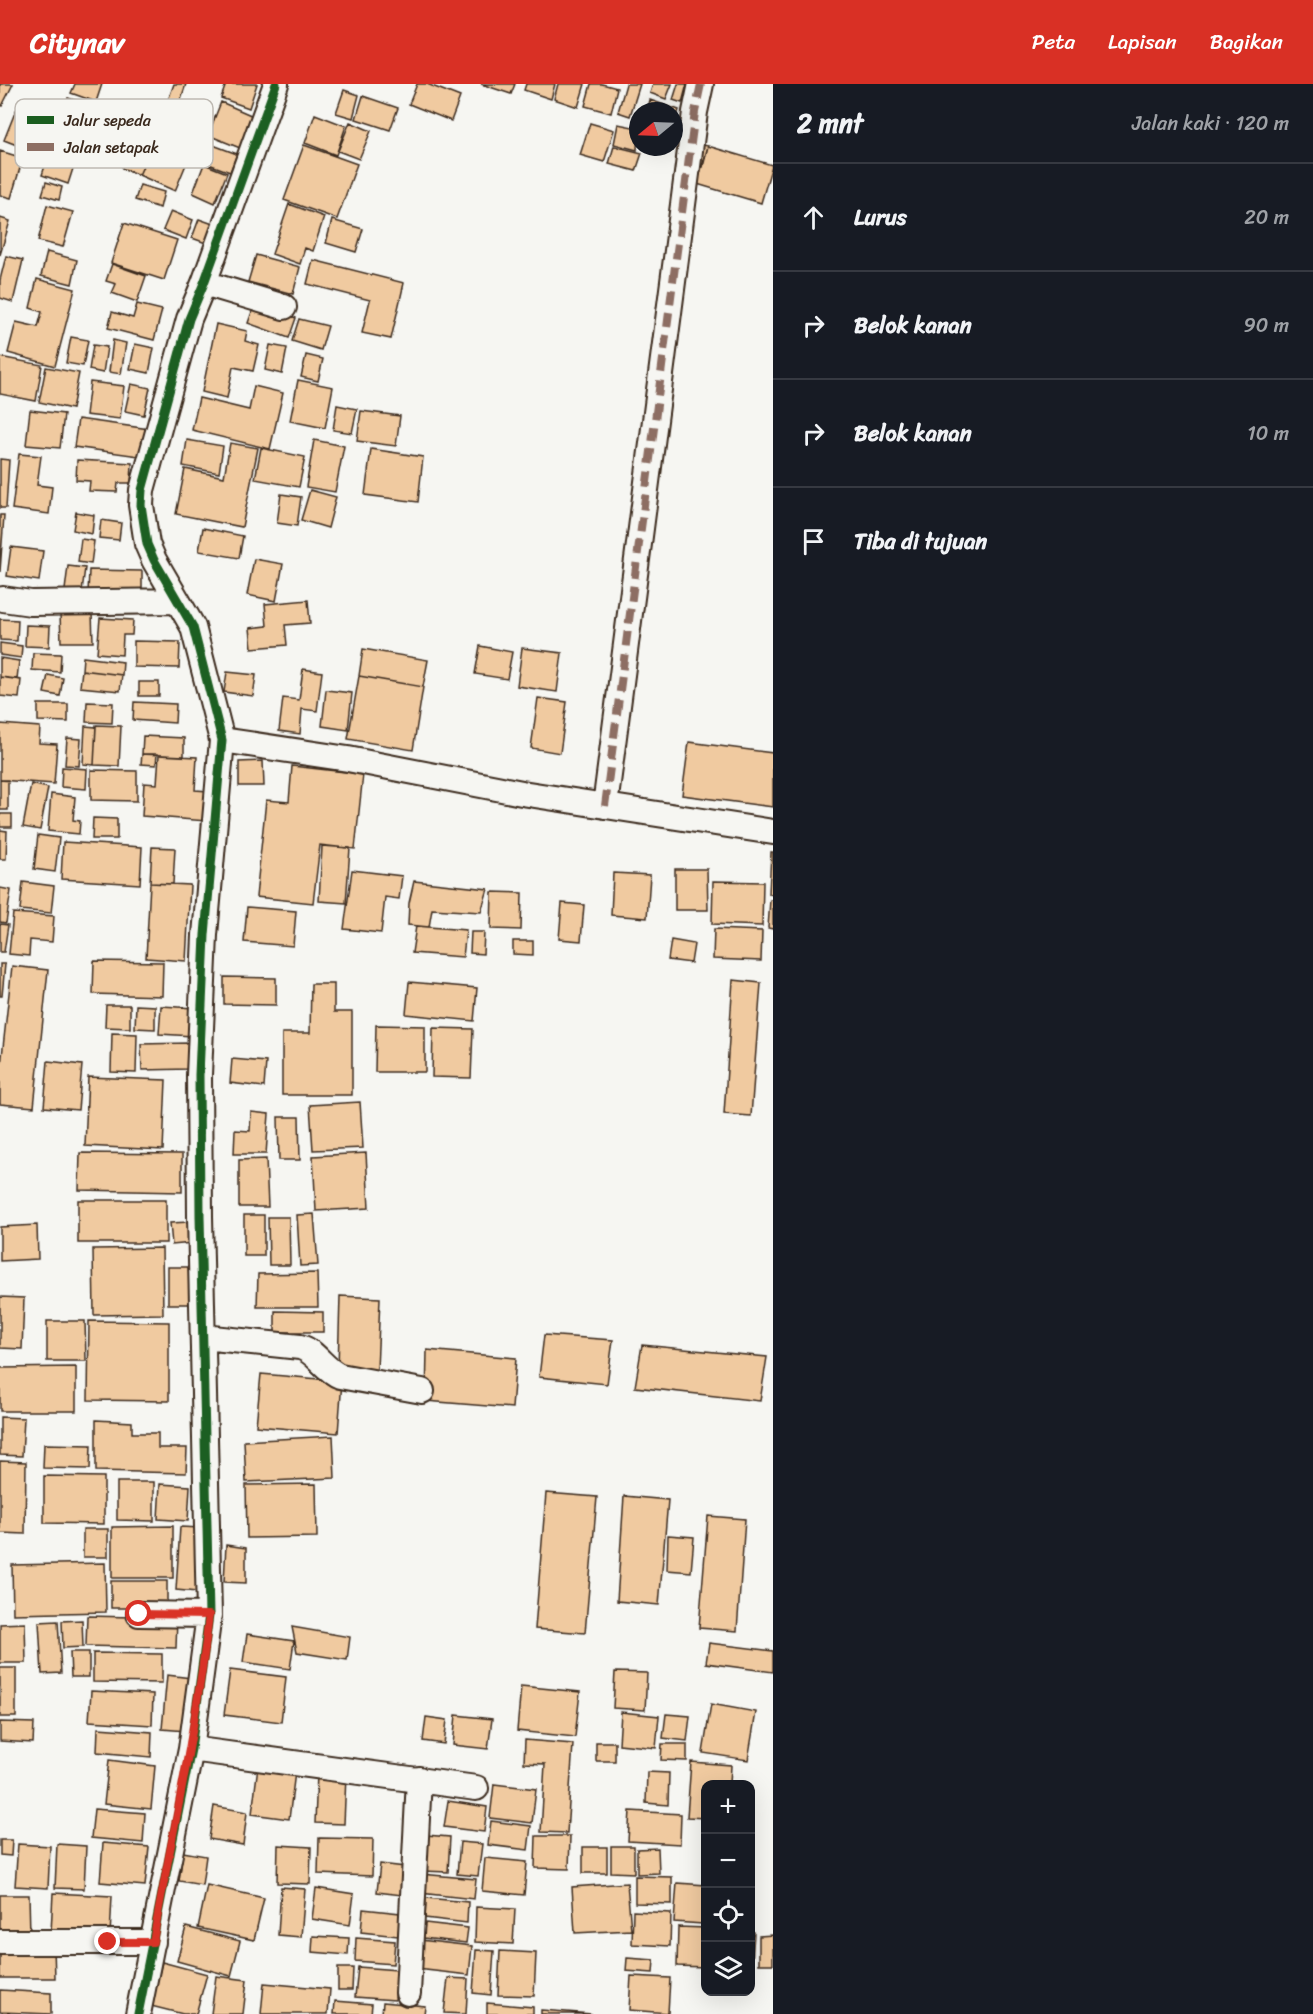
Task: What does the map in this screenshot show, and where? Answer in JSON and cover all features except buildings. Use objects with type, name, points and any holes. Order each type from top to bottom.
[{"type":"street","points":[[138,2014],[191,1749],[209,1615],[200,1076],[205,935],[222,740],[193,627],[147,544],[141,505],[142,490],[189,319],[276,84]]},
{"type":"street","points":[[605,806],[695,112],[701,84]]},
{"type":"street","points":[[204,283],[284,307]]},
{"type":"street","points":[[3,599],[31,603],[177,601]]},
{"type":"street","points":[[222,740],[348,759],[522,793],[773,831]]},
{"type":"street","points":[[203,1337],[300,1347],[309,1351],[327,1370],[340,1376],[422,1391]]},
{"type":"street","points":[[139,1614],[209,1615]]},
{"type":"street","points":[[191,1749],[476,1788]]},
{"type":"street","points":[[408,1993],[419,1779]]},
{"type":"street","points":[[0,1942],[153,1942]]},
{"type":"marked path","points":[[605,806],[695,112],[701,84]]},
{"type":"cycle path","points":[[138,2014],[191,1749],[209,1615],[199,1075],[205,935],[222,740],[193,627],[147,544],[141,505],[142,490],[189,319],[276,84]]},
{"type":"route","points":[[108,1942],[153,1942],[191,1749],[209,1615],[139,1614]]}]
